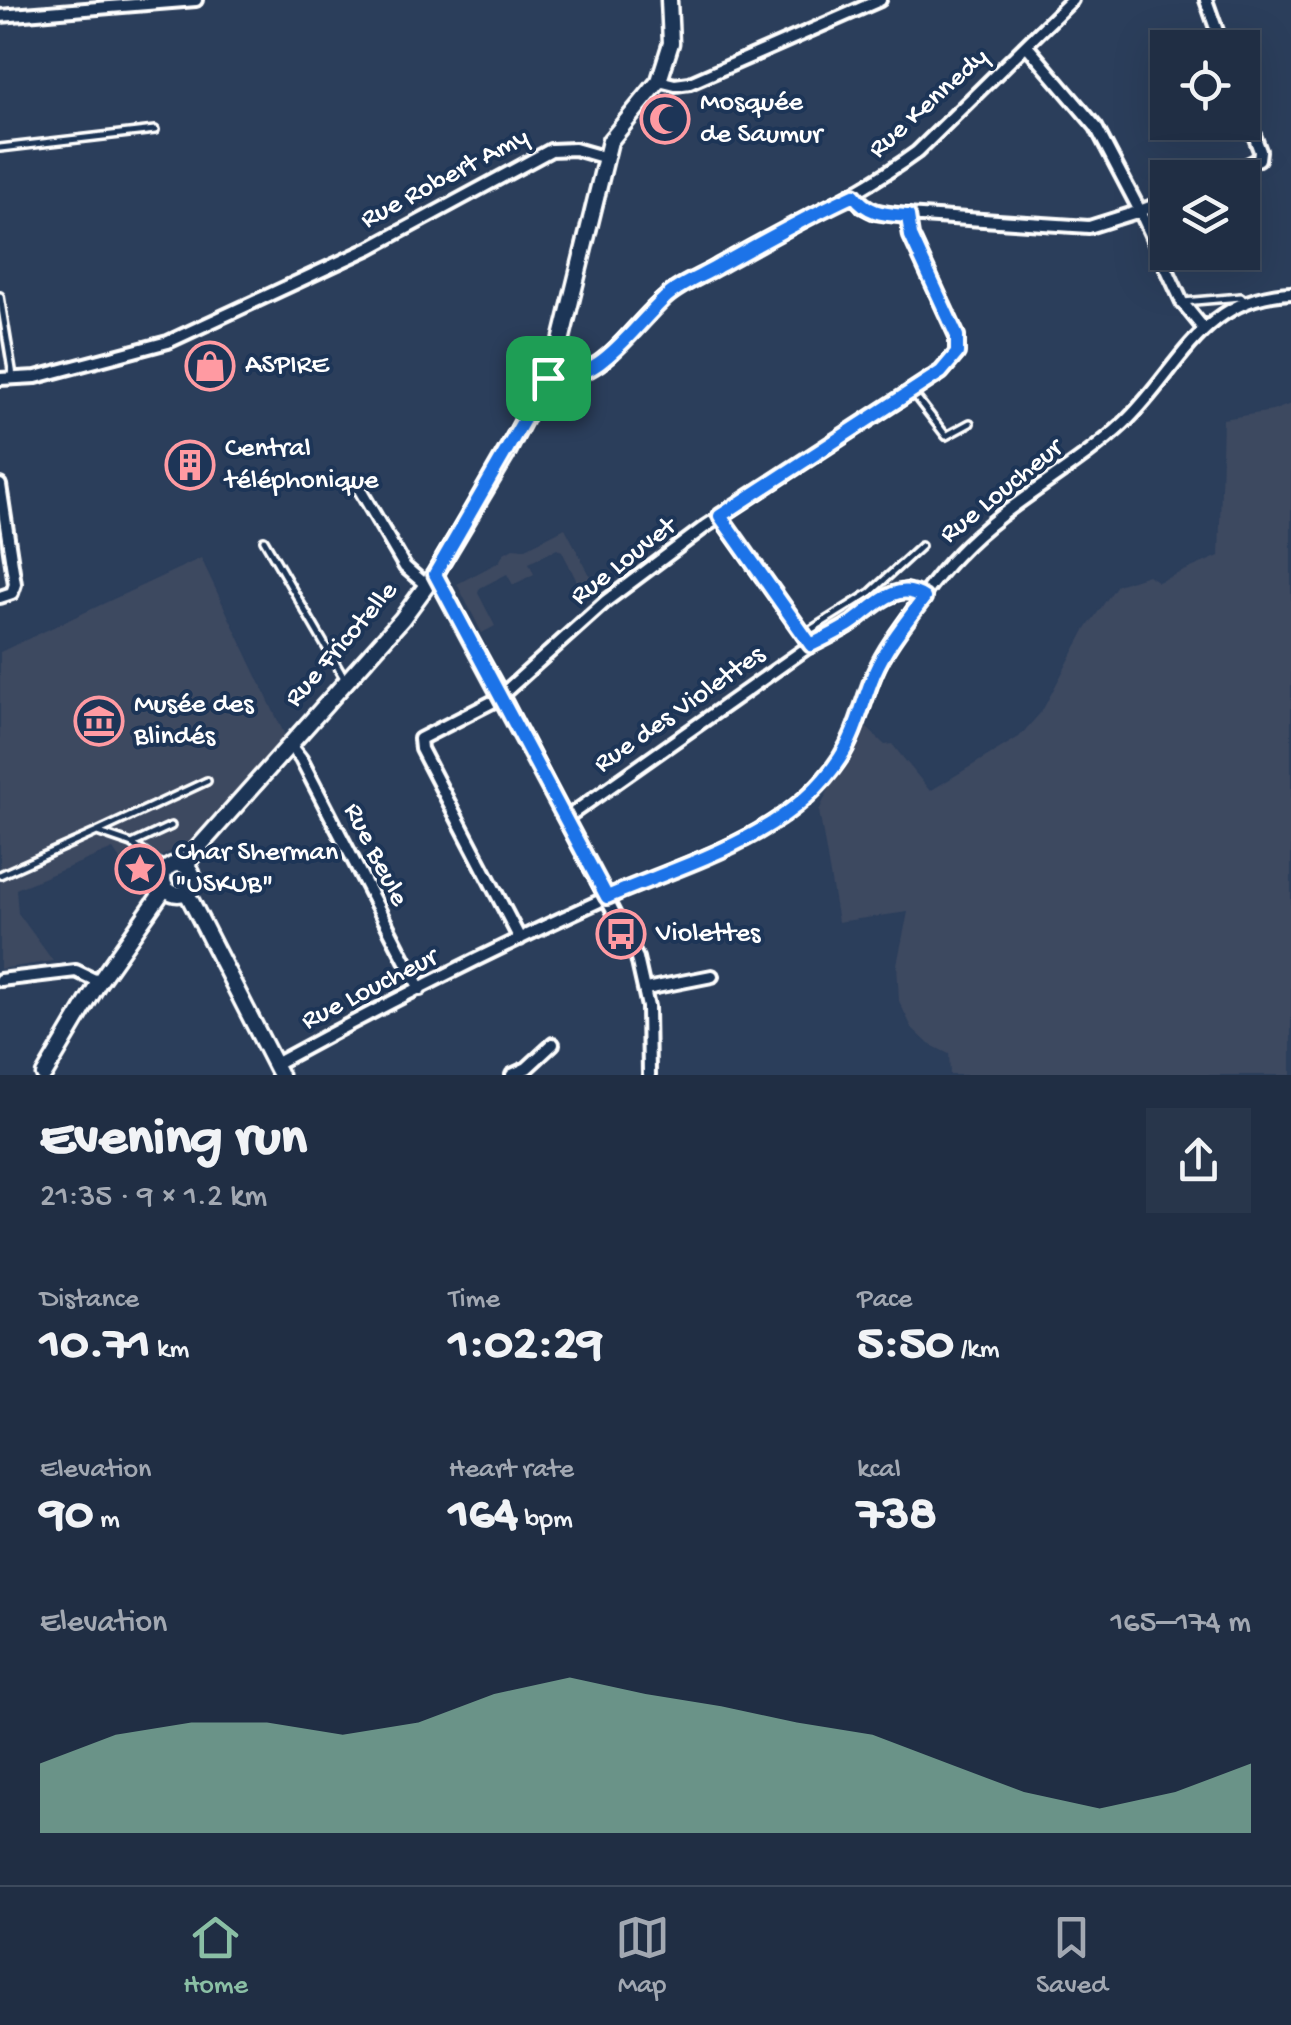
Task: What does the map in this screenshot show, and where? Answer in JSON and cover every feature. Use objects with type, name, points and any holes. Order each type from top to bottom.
[{"type":"street","points":[[0,16],[102,4],[196,0]]},
{"type":"street","points":[[603,157],[616,131],[659,81],[671,43],[669,0]]},
{"type":"street","points":[[659,81],[690,83],[880,0]]},
{"type":"street","name":"Rue Kennedy","points":[[548,378],[581,375],[621,345],[667,295],[804,218],[854,195],[917,152],[1072,0]]},
{"type":"street","points":[[1206,0],[1217,30]]},
{"type":"street","points":[[1027,46],[1096,127],[1182,302],[1204,330]]},
{"type":"street","name":"Rue Robert Amy","points":[[0,379],[36,377],[168,342],[358,254],[551,150],[575,148],[603,157]]},
{"type":"street","name":"Rue Fricotelle","points":[[186,867],[196,850],[402,619],[431,580],[548,378],[574,298],[603,157]]},
{"type":"street","points":[[854,195],[863,207],[875,213],[1089,227],[1150,207]]},
{"type":"street","name":"Rue Louvet","points":[[520,939],[420,749],[420,740],[502,696],[606,601],[720,516],[941,372],[957,353],[957,336],[911,236],[908,216]]},
{"type":"street","name":"Rue Loucheur","points":[[278,1070],[420,989],[607,897],[745,839],[775,821],[838,761],[858,726],[873,675],[888,647],[969,544],[1124,422],[1204,330],[1235,308],[1291,293]]},
{"type":"street","points":[[356,483],[405,566],[431,580],[502,696],[607,897],[637,958],[646,988],[649,1075]]},
{"type":"street","points":[[0,484],[16,584],[12,593],[0,596]]},
{"type":"street","points":[[720,516],[811,645]]},
{"type":"street","name":"Rue des Violettes","points":[[566,818],[811,645],[850,625],[880,600],[906,590],[924,598]]},
{"type":"street","name":"Rue Beule","points":[[289,744],[301,760],[420,989]]},
{"type":"street","points":[[44,1075],[99,982],[165,888],[163,877],[167,869],[176,865],[186,867],[192,879],[186,892]]},
{"type":"street","points":[[165,888],[174,894],[186,892]]},
{"type":"street","points":[[186,892],[278,1070]]},
{"type":"street","points":[[0,980],[76,971],[99,982]]},
{"type":"street","points":[[646,988],[712,976]]},
{"type":"street","points":[[512,1075],[527,1068],[553,1044]]},
{"type":"lane","points":[[0,148],[154,130]]},
{"type":"lane","points":[[0,296],[13,376]]},
{"type":"lane","points":[[1182,302],[1241,297],[1247,303]]},
{"type":"lane","points":[[912,391],[946,436],[970,423]]},
{"type":"lane","points":[[264,540],[346,681]]},
{"type":"lane","points":[[803,635],[871,592],[922,546]]},
{"type":"lane","points":[[0,875],[207,781]]},
{"type":"lane","points":[[132,844],[171,826]]},
{"type":"lane","points":[[97,832],[132,844],[167,869]]},
{"type":"shaded area","points":[[1291,404],[1291,1075],[950,1075],[949,1054],[929,1044],[912,1028],[899,1001],[897,964],[908,912],[838,922],[819,811],[835,775],[866,727],[885,745],[892,744],[930,791],[1019,737],[1042,711],[1084,632],[1117,585],[1148,575],[1158,582],[1219,556],[1223,419]]},
{"type":"shaded area","points":[[565,528],[594,583],[581,590],[562,551],[557,549],[529,563],[534,574],[513,585],[507,574],[480,588],[478,593],[495,626],[482,633],[457,584],[499,562],[513,548],[524,549]]},
{"type":"shaded area","points":[[201,558],[289,744],[189,842],[129,873],[113,849],[16,889],[18,913],[53,961],[0,969],[0,652]]},
{"type":"place","name":"Mosquée de Saumur","points":[[665,119]]},
{"type":"place","name":"ASPIRE","points":[[210,366]]},
{"type":"place","name":"Central téléphonique","points":[[190,465]]},
{"type":"place","name":"Musée des Blindés","points":[[99,721]]},
{"type":"place","name":"Char Sherman \"USKUB\"","points":[[140,869]]},
{"type":"place","name":"Violettes","points":[[621,934]]},
{"type":"route","points":[[854,195],[863,207],[875,213],[908,216],[911,236],[957,336],[957,353],[941,372],[720,516],[811,645],[850,625],[894,593],[906,590],[924,598],[873,675],[858,726],[838,761],[775,821],[745,839],[607,897],[435,574],[548,378],[581,375],[621,345],[667,295],[804,218],[854,195]]}]
